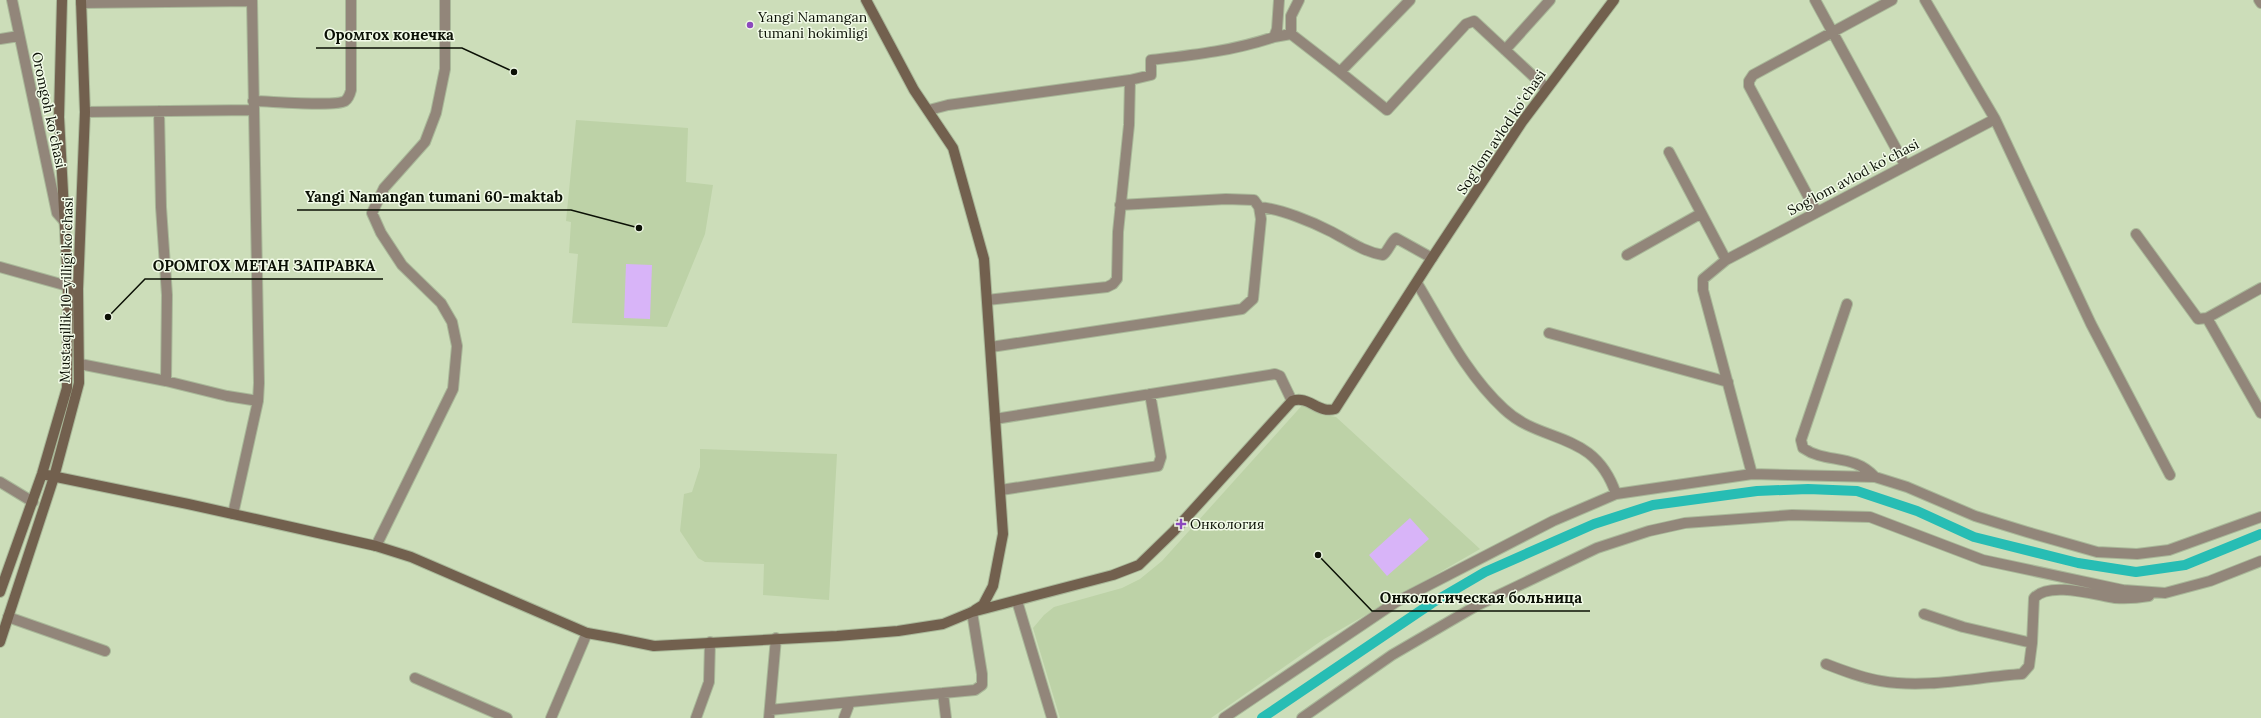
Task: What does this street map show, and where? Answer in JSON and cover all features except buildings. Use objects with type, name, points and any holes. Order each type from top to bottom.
[{"type":"street","name":"Oromgoh koʻchasi","points":[[12,0],[57,213],[65,222]]},
{"type":"street","name":"Mustaqillik 10-yilligi ko'chasi","points":[[0,642],[54,477],[79,383],[80,364],[65,222],[59,118],[62,0]]},
{"type":"street","points":[[81,2],[252,0],[253,105],[260,350],[258,401],[233,514]]},
{"type":"street","points":[[85,112],[159,111],[253,105],[344,102],[349,97],[351,90],[351,0]]},
{"type":"street","points":[[376,546],[453,389],[458,346],[452,322],[441,303],[402,265],[381,233],[372,213],[384,188],[425,142],[436,113],[445,69],[445,0]]},
{"type":"street","points":[[866,0],[914,90],[929,110],[953,148],[984,259],[1003,534],[993,586],[983,605],[972,612]]},
{"type":"street","points":[[1274,37],[1277,29],[1279,0]]},
{"type":"street","points":[[1291,34],[1291,16],[1299,0]]},
{"type":"street","points":[[1340,72],[1410,0]]},
{"type":"street","points":[[1505,50],[1550,0]]},
{"type":"street","name":"Sogʻlom avlod koʻchasi","points":[[1292,401],[1298,399],[1306,400],[1323,410],[1335,409],[1432,258],[1546,88],[1614,0]]},
{"type":"street","points":[[1815,0],[1905,165]]},
{"type":"street","points":[[1816,211],[1749,86],[1749,81],[1753,75],[1892,0]]},
{"type":"street","points":[[1925,0],[1995,119],[2071,283],[2170,475]]},
{"type":"street","name":"Mustaqillik 10-yilligi ko'chasi","points":[[0,592],[33,502],[67,388],[85,112],[81,2]]},
{"type":"street","points":[[929,110],[1130,80],[1151,75],[1151,60],[1226,51],[1274,37],[1291,34],[1387,110],[1470,21],[1477,22],[1546,88]]},
{"type":"street","points":[[0,39],[19,36]]},
{"type":"street","points":[[987,300],[1088,290],[1113,284],[1118,274],[1120,205],[1129,125],[1130,80]]},
{"type":"street","points":[[159,111],[161,207],[167,295],[166,381]]},
{"type":"street","name":"Sogʻlom avlod koʻchasi","points":[[1752,474],[1702,284],[1708,273],[1726,260],[1816,211],[1995,119]]},
{"type":"street","points":[[1669,152],[1700,214],[1726,260]]},
{"type":"street","points":[[991,347],[1242,309],[1253,299],[1261,219],[1259,207],[1254,200],[1244,198],[1120,205]]},
{"type":"street","points":[[1259,207],[1271,208],[1331,231],[1372,253],[1383,255],[1388,251],[1392,242],[1396,238],[1432,258]]},
{"type":"street","points":[[1627,255],[1700,214]]},
{"type":"street","points":[[2136,234],[2195,317],[2208,318],[2261,288]]},
{"type":"street","points":[[0,267],[73,287]]},
{"type":"street","points":[[1417,283],[1472,373],[1502,407],[1511,415],[1569,440],[1591,455],[1610,475],[1616,494]]},
{"type":"street","points":[[1847,304],[1801,440],[1803,448],[1811,453],[1866,467],[1875,477]]},
{"type":"street","points":[[2208,318],[2261,413]]},
{"type":"street","points":[[1550,333],[1728,382]]},
{"type":"street","points":[[80,364],[166,381],[227,396],[258,401]]},
{"type":"street","points":[[42,474],[376,546],[411,557],[587,632],[654,646],[916,629],[943,624],[972,612],[1113,575],[1139,565],[1174,531],[1292,401],[1280,376],[1275,374],[995,419]]},
{"type":"street","points":[[1001,490],[1158,466],[1161,457],[1150,394]]},
{"type":"street","points":[[1224,718],[1396,602],[1553,521],[1616,494],[1752,474],[1875,477],[1907,487],[1975,516],[2097,552],[2137,554],[2169,550],[2261,517]]},
{"type":"street","points":[[0,482],[33,502]]},
{"type":"street","points":[[1302,718],[1392,655],[1476,606],[1597,548],[1649,531],[1685,523],[1792,515],[1870,517],[1983,560],[2123,590],[2165,593]]},
{"type":"street","points":[[1826,664],[1850,674],[1881,681],[1904,683],[2022,674],[2029,666],[2032,643],[2034,598],[2044,591],[2075,591],[2117,598],[2136,598],[2165,593],[2210,581],[2261,561]]},
{"type":"street","points":[[1017,601],[1052,718]]},
{"type":"street","points":[[776,638],[770,714],[850,702],[975,690],[982,685],[982,674],[972,612]]},
{"type":"street","points":[[1924,614],[1963,627],[2032,643]]},
{"type":"street","points":[[8,617],[105,651]]},
{"type":"street","points":[[551,718],[587,632]]},
{"type":"street","points":[[696,718],[710,682],[710,642]]},
{"type":"street","points":[[415,678],[507,718]]},
{"type":"street","points":[[943,693],[946,718]]},
{"type":"street","points":[[844,718],[850,702]]},
{"type":"shaded area","points":[[576,120],[688,128],[686,182],[713,185],[705,234],[667,327],[572,323],[578,254],[569,253],[571,222],[566,221]]},
{"type":"shaded area","points":[[626,264],[652,265],[650,319],[624,318]]},
{"type":"shaded area","points":[[1305,402],[1325,415],[1336,417],[1480,549],[1324,639],[1211,718],[1060,718],[1033,628],[1044,615],[1054,607],[1122,588],[1140,579],[1162,561]]},
{"type":"shaded area","points":[[700,449],[837,454],[829,600],[763,595],[764,564],[705,562],[698,558],[680,531],[684,494],[692,492],[700,467]]},
{"type":"shaded area","points":[[1410,518],[1429,539],[1387,576],[1369,555]]},
{"type":"waterway","points":[[1262,718],[1432,603],[1485,572],[1594,524],[1653,505],[1757,491],[1808,489],[1857,491],[1917,511],[1974,537],[2078,563],[2136,572],[2185,565],[2261,534]]},
{"type":"place","name":"Yangi Namangan tumani hokimligi","points":[[750,25]]},
{"type":"place","name":"Оромгох конечка","points":[[514,72]]},
{"type":"place","name":"Yangi Namangan tumani 60-maktab","points":[[639,228]]},
{"type":"place","name":"ОРОМГОХ МЕТАН ЗАПРАВКА","points":[[108,317]]},
{"type":"place","name":"Онкология","points":[[1181,524]]},
{"type":"place","name":"Онкологическая больница","points":[[1318,555]]}]
